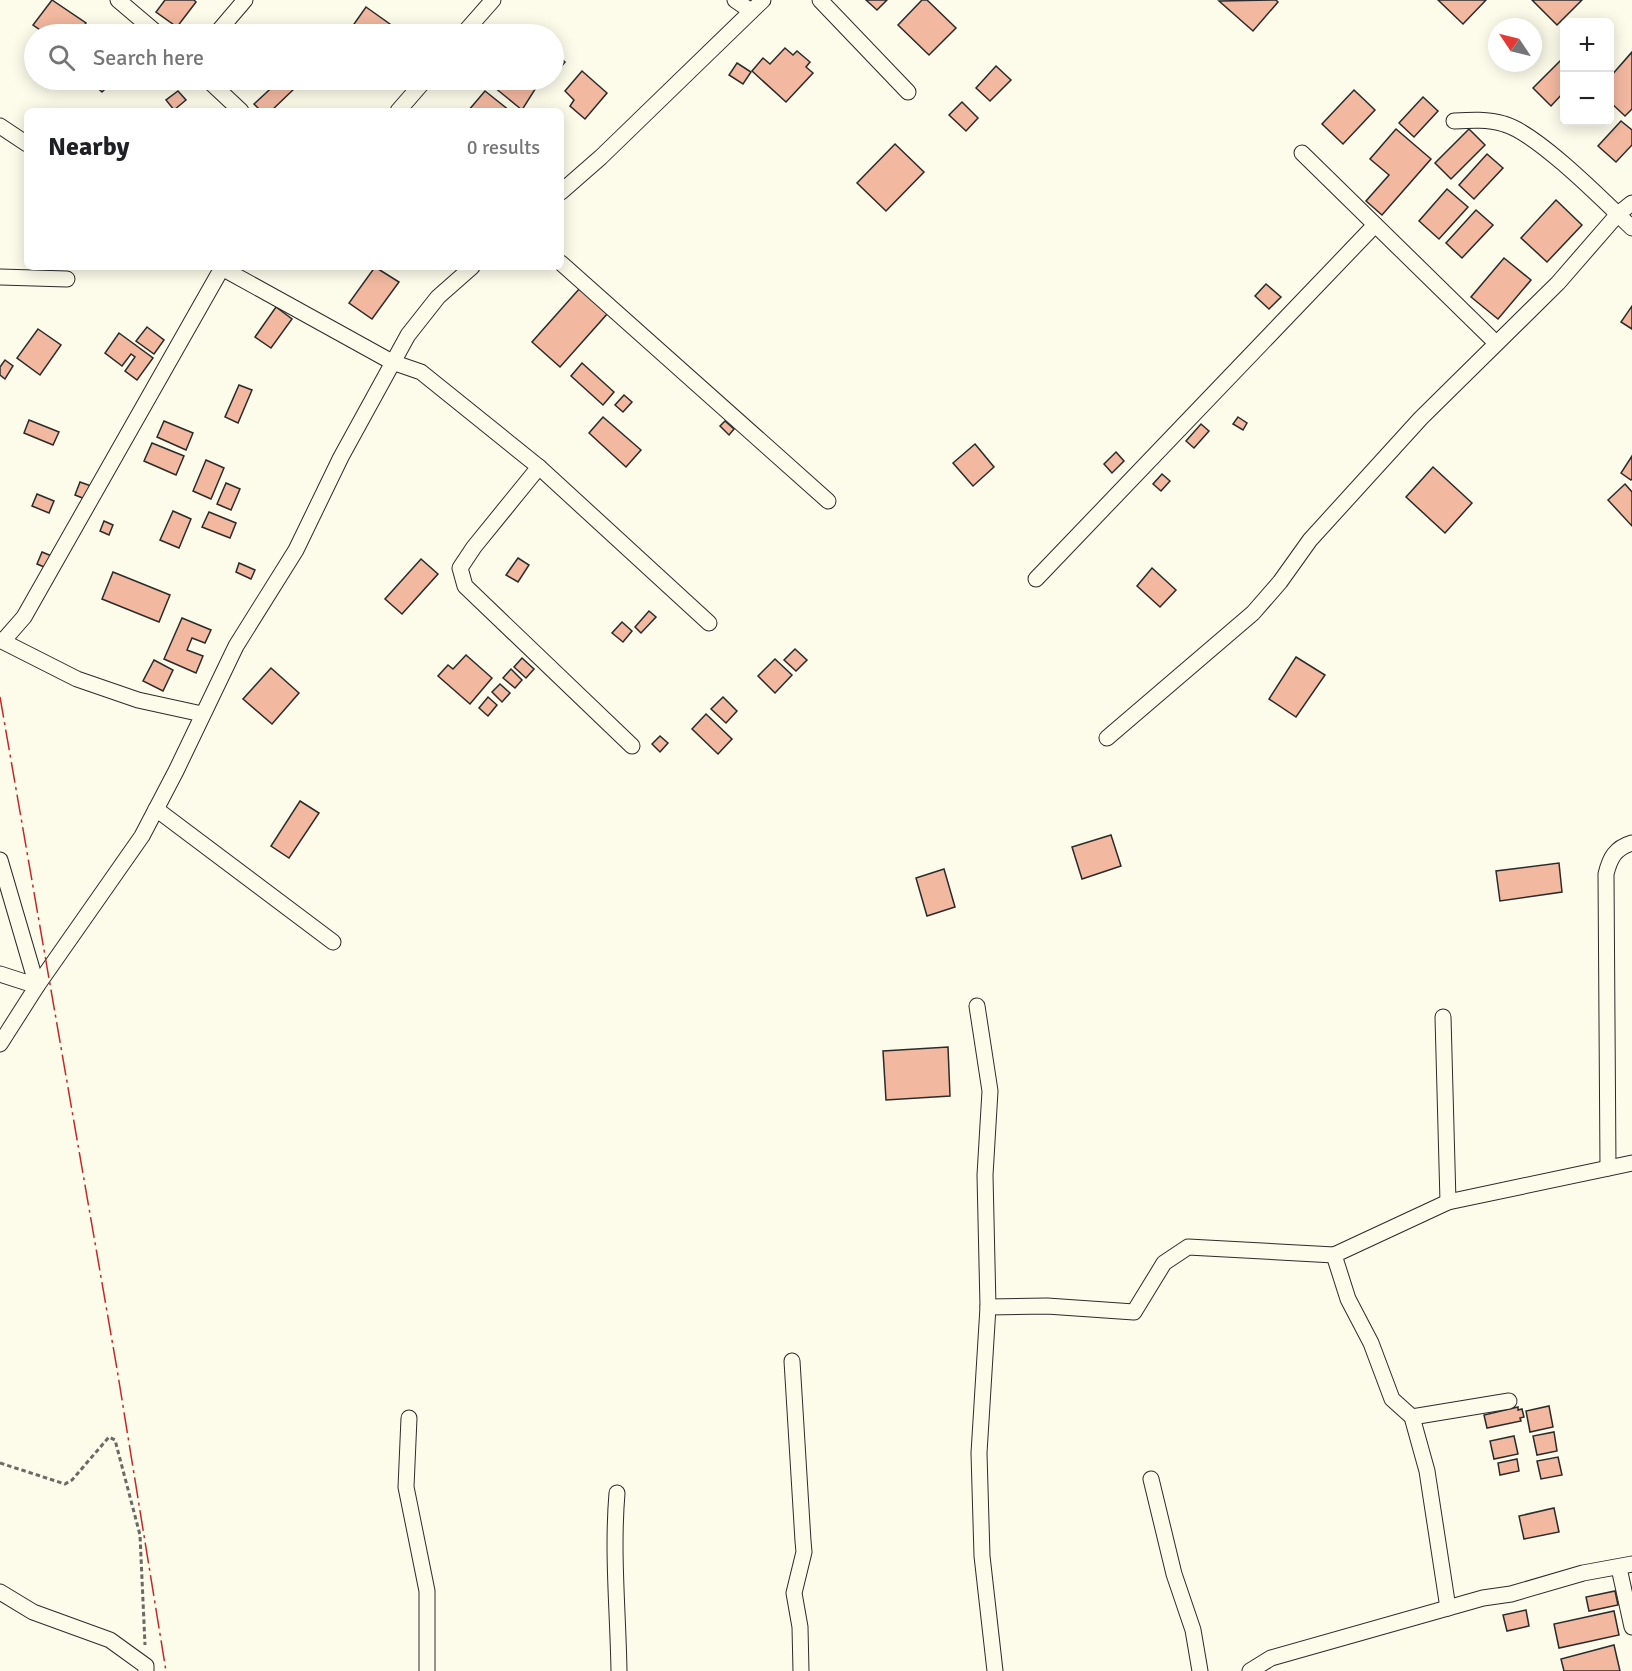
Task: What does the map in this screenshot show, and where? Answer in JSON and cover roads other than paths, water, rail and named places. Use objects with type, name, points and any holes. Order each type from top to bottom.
[{"type":"street","points":[[118,0],[146,24]]},
{"type":"street","points":[[225,24],[245,0]]},
{"type":"street","points":[[472,24],[493,0]]},
{"type":"street","points":[[735,0],[751,11]]},
{"type":"street","points":[[564,189],[602,157],[763,0]]},
{"type":"street","points":[[820,0],[908,92]]},
{"type":"street","points":[[219,90],[238,108]]},
{"type":"street","points":[[401,108],[416,90]]},
{"type":"street","points":[[1454,122],[1478,120],[1496,123],[1526,133],[1632,228]]},
{"type":"street","points":[[0,126],[24,142]]},
{"type":"street","points":[[1302,153],[1495,342]]},
{"type":"street","points":[[1107,738],[1253,613],[1280,582],[1310,540],[1421,418],[1495,342],[1558,283],[1618,214],[1632,203]]},
{"type":"street","points":[[1036,579],[1375,225]]},
{"type":"street","points":[[564,266],[828,501]]},
{"type":"street","points":[[202,714],[138,700],[77,679],[43,664],[2,640],[24,617],[220,270]]},
{"type":"street","points":[[225,270],[392,362],[421,372],[539,467],[708,623]]},
{"type":"street","points":[[0,1044],[37,986],[142,836],[236,646],[307,531],[341,457],[408,335],[438,297],[469,270]]},
{"type":"street","points":[[0,277],[67,279]]},
{"type":"street","points":[[539,467],[474,547],[460,568],[465,586],[632,746]]},
{"type":"street","points":[[156,809],[333,942]]},
{"type":"street","points":[[1608,1168],[1606,874],[1610,858],[1616,851],[1632,843]]},
{"type":"street","points":[[0,860],[37,986]]},
{"type":"street","points":[[0,974],[37,986]]},
{"type":"street","points":[[977,1006],[990,1091],[985,1175],[988,1307],[979,1453],[982,1556],[995,1671]]},
{"type":"street","points":[[1443,1017],[1448,1202]]},
{"type":"street","points":[[988,1307],[1047,1306],[1134,1312],[1164,1263],[1188,1246],[1334,1254],[1448,1202],[1632,1163]]},
{"type":"street","points":[[1334,1254],[1348,1299],[1371,1343],[1392,1399],[1412,1417],[1427,1472],[1448,1608]]},
{"type":"street","points":[[792,1361],[804,1541],[804,1552],[794,1593],[800,1627],[801,1671]]},
{"type":"street","points":[[1412,1417],[1509,1401]]},
{"type":"street","points":[[409,1418],[406,1487],[427,1591],[427,1671]]},
{"type":"street","points":[[1151,1479],[1174,1575],[1192,1630],[1200,1671]]},
{"type":"street","points":[[617,1493],[614,1565],[619,1629],[619,1671]]},
{"type":"street","points":[[1250,1671],[1271,1658],[1448,1608],[1583,1573],[1626,1566],[1632,1627]]},
{"type":"street","points":[[0,1592],[33,1612],[110,1640],[146,1668]]}]
